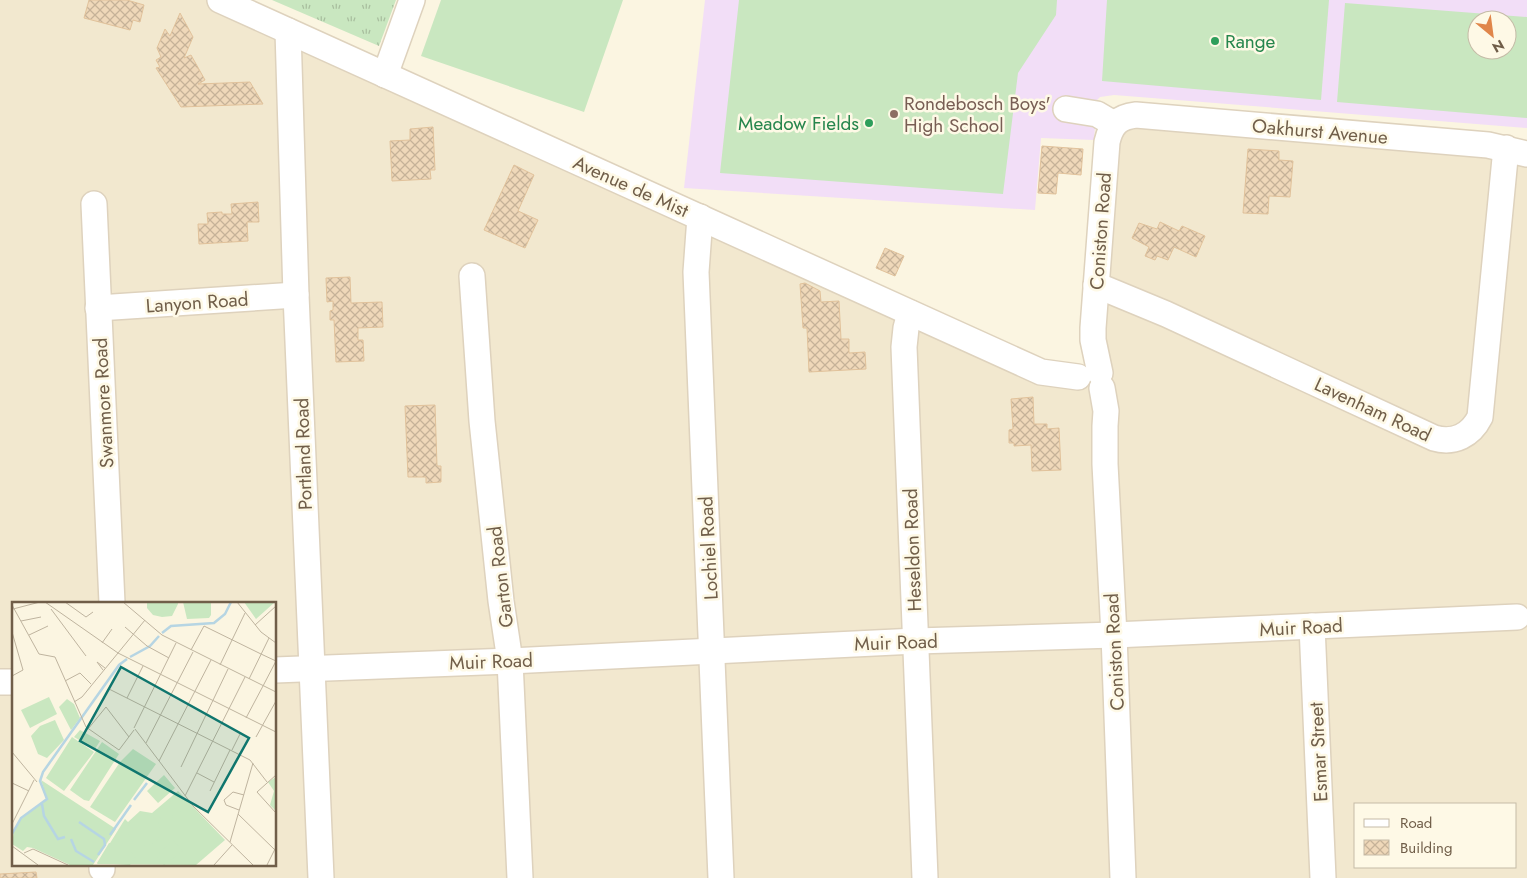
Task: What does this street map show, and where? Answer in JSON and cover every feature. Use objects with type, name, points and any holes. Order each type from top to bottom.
[{"type":"street","name":"Avenue de Mist","points":[[220,0],[1041,372],[1056,384],[1089,382]]},
{"type":"street","points":[[385,75],[412,0]]},
{"type":"street","name":"Portland Road","points":[[288,31],[296,295],[321,878]]},
{"type":"street","points":[[1066,109],[1097,114],[1114,124]]},
{"type":"street","name":"Oakhurst Avenue","points":[[1114,124],[1122,118],[1136,115],[1488,144],[1517,151]]},
{"type":"street","name":"Coniston Road","points":[[1114,124],[1110,129],[1107,142],[1093,340],[1089,360],[1089,382],[1106,404],[1105,426],[1123,878]]},
{"type":"street","name":"Lavenham Road","points":[[1096,285],[1166,314],[1434,438],[1455,440],[1465,435],[1475,426],[1480,417],[1517,151]]},
{"type":"street","name":"Swanmore Road","points":[[94,204],[112,602]]},
{"type":"street","name":"Lochiel Road","points":[[700,217],[696,281],[721,878]]},
{"type":"street","name":"Garton Road","points":[[472,276],[482,421],[501,601],[510,661],[520,878]]},
{"type":"street","name":"Lanyon Road","points":[[98,308],[296,295]]},
{"type":"street","name":"Heseldon Road","points":[[910,313],[904,347],[925,878]]},
{"type":"street","name":"Muir Road","points":[[276,670],[510,661],[916,641],[1114,635],[1517,617]]},
{"type":"street","name":"Esmar Street","points":[[1312,626],[1324,878]]},
{"type":"shaded area","points":[[0,0],[220,0],[1004,355],[1085,370],[1089,360],[1114,124],[1527,154],[1527,878],[0,878]]},
{"type":"shaded area","name":"Rondebosch Boys' High School","points":[[705,0],[1527,0],[1527,128],[1114,95],[1100,97],[1097,100],[1094,140],[1041,138],[1035,210],[684,188]]},
{"type":"green space","points":[[272,0],[396,0],[379,46]]},
{"type":"green space","points":[[441,0],[623,0],[584,112],[421,56]]},
{"type":"green space","name":"Meadow Fields","points":[[739,0],[1057,0],[1056,15],[1018,73],[1003,194],[720,173]]},
{"type":"green space","name":"Range","points":[[1107,0],[1329,0],[1321,100],[1102,81]]},
{"type":"green space","points":[[1345,3],[1467,12],[1467,60],[1517,60],[1517,16],[1527,17],[1527,118],[1337,102]]},
{"type":"building","points":[[89,0],[127,0],[144,5],[140,22],[133,20],[130,30],[84,18]]},
{"type":"building","points":[[180,13],[193,37],[184,58],[191,55],[205,80],[198,84],[250,82],[263,104],[181,107],[156,68],[160,67],[156,60],[161,57],[157,48],[165,29],[170,36]]},
{"type":"building","points":[[433,127],[435,170],[430,170],[431,179],[392,181],[390,141],[410,140],[410,129]]},
{"type":"building","points":[[1042,146],[1083,149],[1081,175],[1058,173],[1056,194],[1038,193]]},
{"type":"building","points":[[1248,149],[1279,151],[1279,160],[1293,161],[1290,197],[1269,196],[1268,214],[1243,213]]},
{"type":"building","points":[[514,165],[534,175],[518,211],[538,220],[525,248],[484,230]]},
{"type":"building","points":[[258,202],[259,222],[247,222],[248,241],[199,244],[198,224],[208,224],[207,213],[222,212],[222,214],[232,214],[231,204]]},
{"type":"building","points":[[1160,222],[1179,231],[1182,226],[1205,236],[1196,257],[1174,247],[1168,260],[1157,256],[1155,260],[1145,256],[1149,247],[1132,238],[1139,223],[1157,229]]},
{"type":"building","points":[[885,248],[904,256],[895,276],[876,268]]},
{"type":"building","points":[[350,277],[351,303],[382,302],[383,327],[358,328],[358,340],[363,340],[364,361],[336,362],[334,320],[330,320],[333,301],[327,302],[326,278]]},
{"type":"building","points":[[805,283],[820,291],[821,302],[839,301],[841,339],[849,339],[849,353],[865,352],[866,369],[809,372],[807,328],[803,328],[800,284]]},
{"type":"building","points":[[1033,397],[1034,424],[1047,424],[1047,429],[1059,428],[1061,470],[1032,471],[1031,445],[1014,446],[1014,443],[1009,443],[1009,430],[1013,429],[1011,399]]},
{"type":"building","points":[[435,405],[437,466],[441,466],[441,482],[426,483],[426,477],[408,477],[405,406]]},
{"type":"building","points":[[36,872],[37,878],[0,878],[0,874]]},
{"type":"place","name":"Range","points":[[1215,41]]},
{"type":"place","name":"Rondebosch Boys' High School","points":[[894,114]]},
{"type":"place","name":"Meadow Fields","points":[[869,123]]}]
